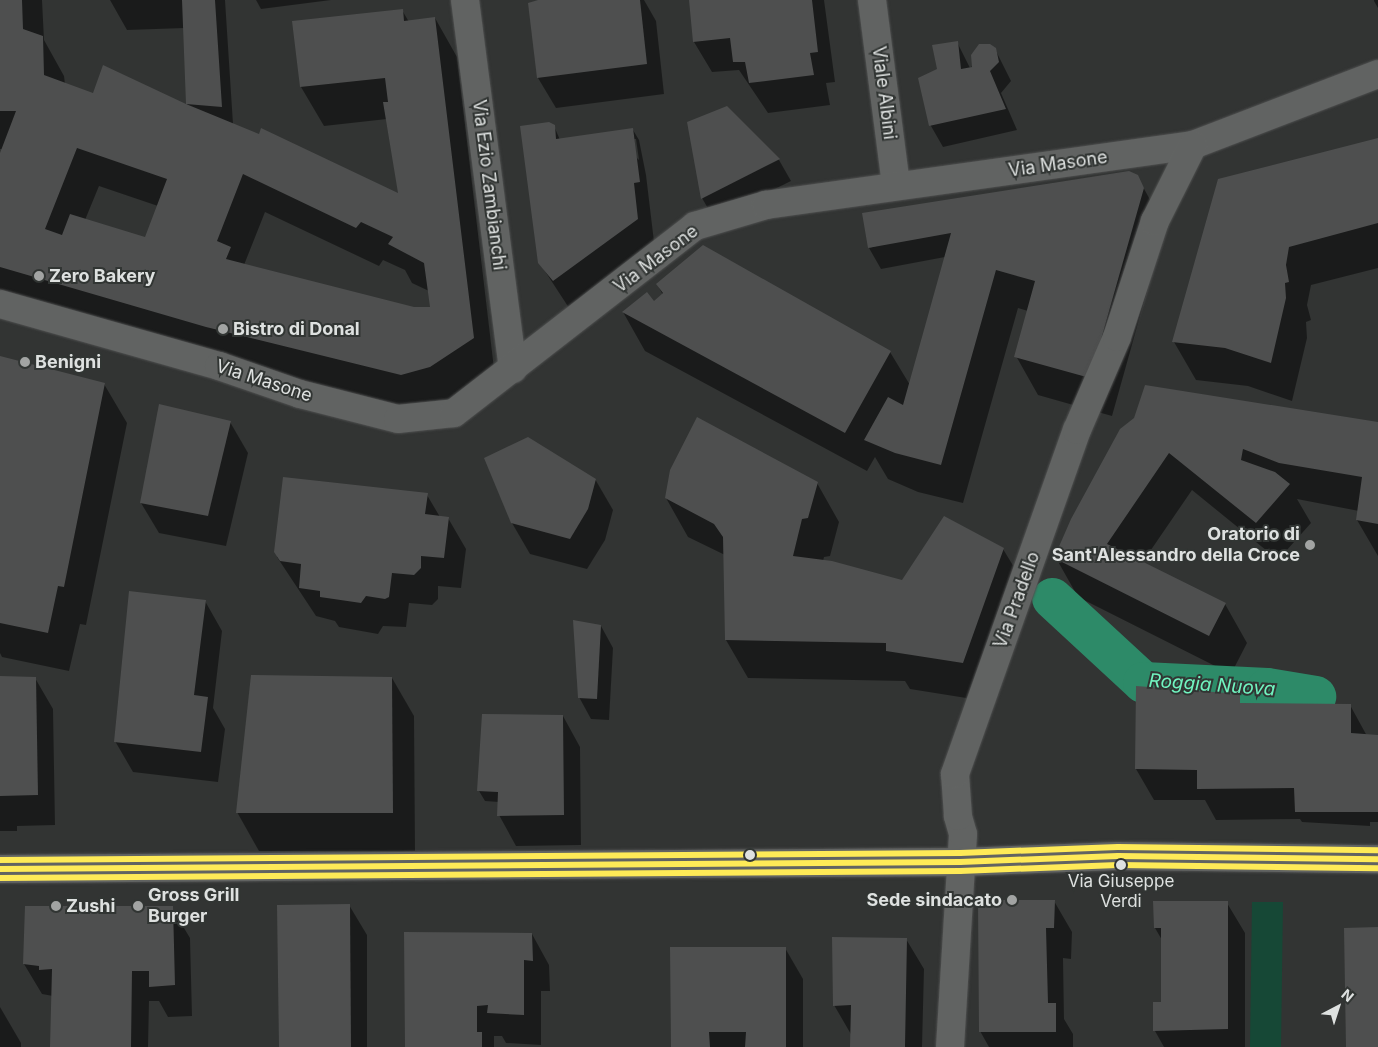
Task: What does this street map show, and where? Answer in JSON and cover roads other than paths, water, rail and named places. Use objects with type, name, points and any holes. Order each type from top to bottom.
[{"type":"street","name":"Via Ezio Zambianchi","points":[[465,0],[513,369]]},
{"type":"street","name":"Viale Albini","points":[[872,0],[896,185]]},
{"type":"street","name":"Via Masone","points":[[0,304],[219,366],[300,394],[398,418],[454,413],[695,226],[766,205],[896,185],[1193,145],[1378,74]]},
{"type":"street","name":"Via Pradello","points":[[950,1047],[962,834],[958,816],[956,774],[1077,430],[1117,337],[1155,221],[1193,145]]},
{"type":"street","points":[[0,869],[960,862],[1118,856],[1378,859]]},
{"type":"waterway","name":"Roggia Nuova","points":[[1052,598],[1143,682],[1267,688],[1315,696]]},
{"type":"place","name":"Zero Bakery","points":[[39,276]]},
{"type":"place","name":"Bistro di Donal","points":[[223,329]]},
{"type":"place","name":"Benigni","points":[[25,362]]},
{"type":"place","name":"Oratorio di Sant'Alessandro della Croce","points":[[1310,545]]},
{"type":"place","name":"Via Giuseppe Verdi","points":[[1121,865]]},
{"type":"place","name":"Sede sindacato","points":[[1012,900]]},
{"type":"place","name":"Zushi","points":[[56,906]]},
{"type":"place","name":"Gross Grill Burger","points":[[138,906]]}]
